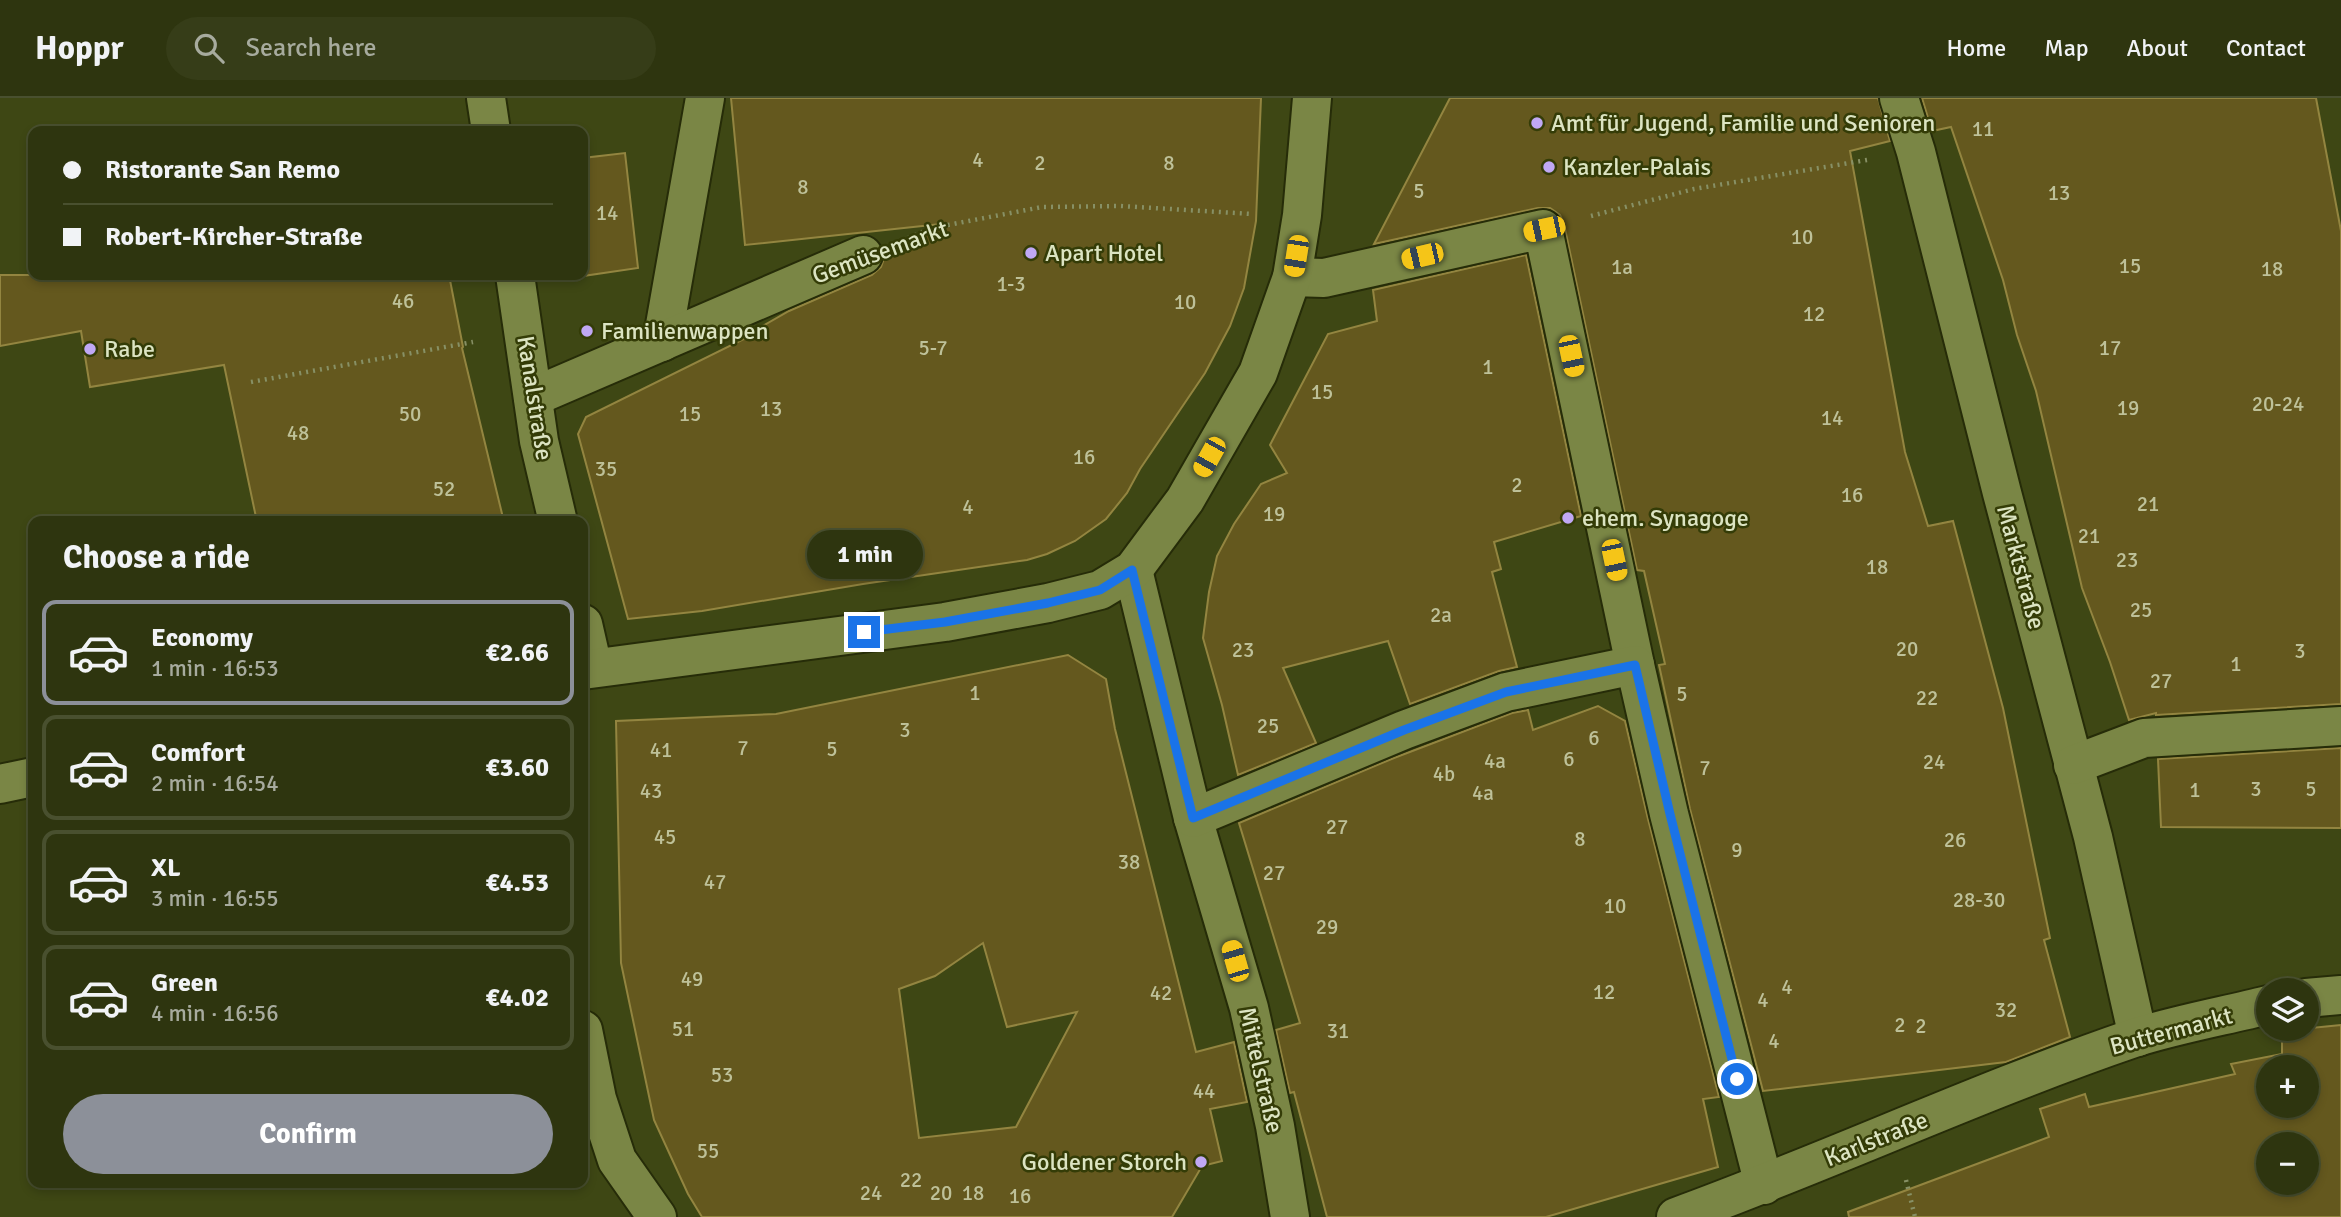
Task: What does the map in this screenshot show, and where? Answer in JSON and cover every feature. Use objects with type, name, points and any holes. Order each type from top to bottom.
[{"type":"street","points":[[662,342],[705,98]]},
{"type":"street","points":[[588,669],[958,620],[1100,590],[1132,570],[1185,500],[1258,373],[1292,276],[1302,215],[1312,98]]},
{"type":"street","name":"Marktstraße","points":[[1899,98],[1916,152],[2073,765],[2094,837],[2138,1037]]},
{"type":"street","points":[[1292,276],[1324,278],[1544,229],[1635,665],[1764,1185]]},
{"type":"street","name":"Gemüsemarkt","points":[[533,397],[863,255]]},
{"type":"street","name":"Kanalstraße","points":[[516,280],[539,441],[557,516]]},
{"type":"street","name":"Mittelstraße","points":[[1132,570],[1193,818],[1248,1008],[1275,1126],[1290,1217]]},
{"type":"street","points":[[1193,818],[1404,730],[1506,692],[1635,665]]},
{"type":"street","points":[[2073,765],[2144,738],[2341,726]]},
{"type":"street","points":[[0,784],[28,779]]},
{"type":"street","points":[[2319,997],[2341,995]]},
{"type":"street","name":"Buttermarkt","points":[[2075,1059],[2138,1037],[2256,1008]]},
{"type":"street","points":[[588,1055],[597,1099],[617,1160],[657,1217]]},
{"type":"street","name":"Karlstraße","points":[[1676,1217],[1764,1185],[2075,1059]]},
{"type":"path","points":[[1544,229],[1694,189],[1916,152]]},
{"type":"path","name":"Gemüsemarkt","points":[[863,255],[932,229],[1042,207],[1121,206],[1264,214]]},
{"type":"path","points":[[251,382],[474,342]]},
{"type":"building","points":[[731,98],[1261,98],[1256,221],[1244,288],[1230,326],[1205,373],[1140,469],[1127,493],[1106,519],[1075,541],[1027,560],[702,611],[628,619],[578,434],[586,417],[754,334],[752,332],[789,311],[872,275],[881,267],[885,256],[941,224],[745,245]]},
{"type":"building","points":[[1450,98],[1878,98],[1890,141],[1850,151],[1905,452],[1928,526],[1953,521],[2003,708],[2050,938],[2044,940],[2070,1037],[2006,1062],[1763,1091],[1690,809],[1659,665],[1665,664],[1644,571],[1637,570],[1560,215],[1550,208],[1538,208],[1374,244]]},
{"type":"building","points":[[1922,98],[2316,98],[2341,231],[2341,704],[2156,713],[2129,720],[2082,588],[2036,391],[2017,335],[2003,280],[1951,127],[1932,131]]},
{"type":"building","points":[[625,153],[638,268],[588,275],[588,157]]},
{"type":"building","points":[[1526,255],[1581,516],[1494,542],[1501,569],[1492,572],[1517,667],[1499,671],[1410,704],[1388,641],[1283,668],[1316,743],[1238,775],[1203,638],[1209,592],[1217,556],[1234,524],[1261,484],[1287,473],[1270,445],[1328,334],[1377,321],[1373,290]]},
{"type":"building","points":[[0,275],[28,275],[28,280],[450,280],[462,348],[503,516],[256,516],[224,365],[90,387],[81,331],[0,346]]},
{"type":"building","points":[[1068,655],[1106,679],[1115,729],[1196,1052],[1234,1042],[1247,1102],[1210,1109],[1222,1161],[1202,1166],[1172,1217],[702,1217],[688,1194],[654,1120],[621,963],[616,721],[776,714]],"holes":[[[983,943],[1007,1027],[1077,1012],[1016,1127],[919,1138],[899,989],[935,976]]]},
{"type":"building","points":[[1598,706],[1625,721],[1719,1097],[1703,1099],[1718,1167],[1546,1217],[1327,1217],[1294,1092],[1290,1093],[1276,1030],[1300,1023],[1239,823],[1394,758],[1512,713],[1528,710],[1533,730]]},
{"type":"building","points":[[2341,748],[2341,828],[2161,827],[2158,759]]},
{"type":"building","points":[[2341,1025],[2341,1217],[1849,1217],[1848,1212],[2049,1137],[2040,1109],[2085,1094],[2089,1107],[2235,1074],[2231,1064],[2256,1059],[2256,1118],[2319,1118],[2319,1055],[2277,1055],[2282,1054],[2282,1041],[2319,1041],[2319,1027]]},
{"type":"place","name":"Amt für Jugend, Familie und Senioren","points":[[1537,123]]},
{"type":"place","name":"Kanzler-Palais","points":[[1549,167]]},
{"type":"place","name":"Apart Hotel","points":[[1031,253]]},
{"type":"place","name":"Familienwappen","points":[[587,331]]},
{"type":"place","name":"Rabe","points":[[90,349]]},
{"type":"place","name":"ehem. Synagoge","points":[[1568,518]]},
{"type":"place","name":"Goldener Storch","points":[[1201,1162]]},
{"type":"route","points":[[864,632],[945,622],[1048,603],[1100,590],[1132,570],[1193,818],[1404,730],[1506,692],[1635,665],[1737,1079]]}]
